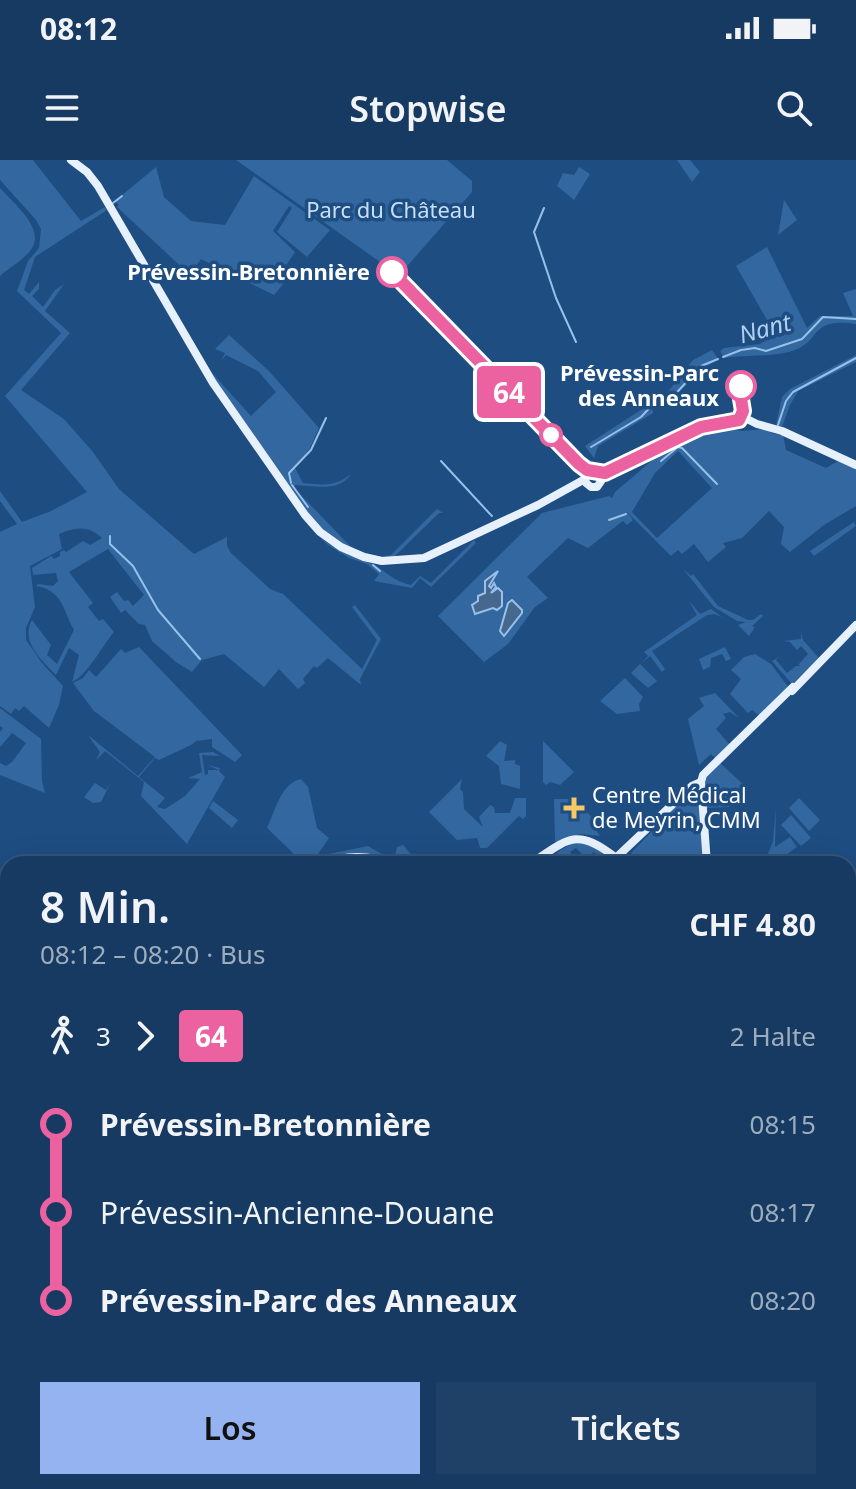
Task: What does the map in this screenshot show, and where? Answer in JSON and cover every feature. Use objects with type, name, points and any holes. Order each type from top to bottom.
[{"type":"main road","points":[[71,161],[89,175],[100,190],[213,383],[299,507],[333,543],[357,555],[378,560],[417,559],[452,547],[701,427],[743,423],[782,431],[856,465]]},
{"type":"main road","points":[[706,856],[703,775],[856,625]]},
{"type":"main road","points":[[622,856],[694,784],[701,782]]},
{"type":"main road","points":[[542,856],[572,840],[586,839],[615,856]]},
{"type":"green space","points":[[0,160],[33,160],[81,221],[105,207],[107,210],[35,257],[24,290],[29,294],[39,282],[39,289],[32,296],[43,307],[55,290],[64,284],[45,311],[70,333],[21,390],[64,419],[93,452],[119,489],[194,554],[227,537],[231,553],[270,589],[283,594],[362,669],[377,640],[352,607],[355,605],[381,639],[360,679],[361,685],[328,658],[317,668],[314,666],[298,689],[279,669],[264,687],[224,654],[202,660],[192,672],[152,641],[145,625],[139,624],[125,610],[121,613],[110,597],[117,592],[133,606],[144,595],[108,549],[69,572],[93,603],[88,607],[99,621],[103,619],[114,632],[78,679],[72,682],[79,655],[69,648],[56,675],[30,643],[32,620],[51,645],[47,655],[57,664],[74,630],[57,597],[45,588],[36,586],[53,586],[58,581],[56,573],[33,575],[32,568],[51,556],[54,559],[60,556],[60,552],[66,552],[83,541],[90,545],[102,538],[87,529],[76,529],[59,534],[62,549],[30,566],[35,607],[26,628],[26,640],[42,663],[63,686],[59,705],[49,728],[24,706],[19,711],[15,708],[11,714],[0,706],[0,532],[17,524],[0,501],[0,491],[22,522],[87,492],[5,396],[61,333],[17,291],[28,261],[39,248],[41,229],[0,180]]},
{"type":"green space","name":"Parc du Château","points":[[236,160],[447,160],[472,181],[472,192],[397,274]]},
{"type":"green space","points":[[677,160],[690,160],[700,172],[692,182]]},
{"type":"green space","points":[[156,167],[164,197],[191,221],[225,225],[254,176],[330,230],[307,257],[277,232],[292,208],[289,206],[273,231],[295,252],[283,270],[289,277],[274,295],[201,259],[190,275],[117,207],[119,205],[115,201]]},
{"type":"green space","points":[[579,167],[590,174],[574,200],[557,186],[563,173],[574,175]]},
{"type":"green space","points":[[0,188],[27,217],[35,234],[30,251],[0,276]]},
{"type":"green space","points":[[784,200],[797,220],[778,235]]},
{"type":"green space","points":[[767,247],[807,328],[820,316],[853,316],[843,293],[856,289],[856,324],[829,324],[800,348],[789,352],[724,358],[720,351],[724,348],[760,344],[775,334],[736,266]]},
{"type":"green space","points":[[229,335],[269,371],[319,428],[309,450],[295,468],[303,483],[334,483],[351,474],[334,486],[295,485],[295,489],[354,550],[315,522],[210,374],[251,416],[276,392],[258,371],[226,355],[221,361],[225,353],[215,349]]},
{"type":"green space","points":[[712,350],[719,360],[703,369],[663,407],[652,406],[653,413],[598,446],[594,458],[585,446],[667,393],[693,360]]},
{"type":"green space","points":[[856,355],[856,362],[798,391],[782,427],[776,425],[782,397],[790,389]]},
{"type":"green space","points":[[718,427],[742,431],[765,429],[783,435],[786,450],[826,468],[838,461],[856,469],[856,506],[824,525],[790,552],[781,544],[784,527],[769,511],[742,538],[723,543],[726,547],[708,562],[694,544],[682,554],[678,550],[671,556],[627,512],[633,520],[627,525],[623,521],[588,548],[568,538],[527,577],[548,598],[535,607],[508,644],[484,662],[438,616],[542,513],[609,496],[612,498],[615,492],[670,445]],"holes":[[[678,451],[712,488],[657,538],[632,512],[655,473]]]},
{"type":"green space","points":[[437,509],[443,513],[439,513],[393,558],[382,557],[391,555]]},
{"type":"green space","points":[[854,522],[856,526],[814,556],[810,551]]},
{"type":"green space","points":[[316,534],[337,548],[411,585],[420,576],[431,583],[474,540],[476,543],[431,587],[420,578],[412,588],[374,581],[379,574],[367,564],[349,558],[328,545]]},
{"type":"green space","points":[[683,569],[691,576],[693,574],[718,606],[748,620],[761,614],[763,616],[752,626],[755,627],[749,636],[738,625],[746,622],[737,621],[714,607]]},
{"type":"green space","points":[[689,601],[700,614],[711,609],[722,617],[707,615],[652,651],[665,669],[662,672],[650,656],[642,663],[648,656],[644,652],[697,615]]},
{"type":"green space","points":[[801,633],[803,640],[819,658],[792,684],[772,661],[779,657],[776,660],[787,673],[800,666],[808,654],[801,646],[797,650],[790,642],[783,641],[801,639]]},
{"type":"green space","points":[[139,647],[242,755],[235,762],[212,747],[212,739],[196,741],[159,760],[155,758],[139,777],[165,798],[157,807],[165,809],[185,796],[200,779],[188,778],[202,772],[199,753],[213,752],[220,756],[202,755],[205,775],[208,770],[219,770],[207,765],[220,768],[225,777],[187,844],[141,796],[144,782],[105,751],[96,760],[100,752],[88,735],[138,776],[155,757],[94,711],[73,683],[83,678],[89,670],[96,677],[121,649],[125,653]]},
{"type":"green space","points":[[725,647],[731,659],[726,661],[722,654],[711,658],[710,667],[703,670],[699,659]]},
{"type":"green space","points":[[755,654],[771,664],[789,688],[760,716],[752,710],[748,713],[730,694],[741,679],[731,670],[744,657]]},
{"type":"green space","points":[[640,664],[657,681],[648,688],[631,673]]},
{"type":"green space","points":[[625,678],[643,697],[639,704],[640,711],[617,714],[600,701]]},
{"type":"green space","points":[[715,693],[739,718],[730,712],[723,714],[726,718],[716,729],[730,745],[716,759],[711,754],[699,765],[688,719],[704,706],[699,698]]},
{"type":"green space","points":[[0,708],[41,739],[45,793],[0,775],[0,763],[6,766],[12,762],[26,743],[12,733],[0,747],[3,728],[0,726]]},
{"type":"green space","points":[[500,741],[507,745],[504,761],[515,760],[515,764],[520,766],[520,789],[501,784],[499,766],[486,756]]},
{"type":"green space","points":[[543,741],[574,772],[560,785],[550,782],[546,785],[543,782]]},
{"type":"green space","points":[[720,763],[744,785],[729,807],[707,808],[703,778]]},
{"type":"green space","points":[[301,779],[308,787],[317,828],[329,838],[317,856],[290,856],[293,853],[267,828],[284,792]]},
{"type":"green space","points":[[462,779],[460,789],[464,809],[483,827],[479,817],[490,805],[495,813],[510,813],[515,798],[526,798],[526,816],[523,819],[519,816],[487,848],[480,848],[477,838],[457,840],[429,812]]},
{"type":"green space","points":[[111,782],[101,802],[93,803],[84,797],[95,783],[106,790]]},
{"type":"green space","points":[[695,786],[699,786],[705,856],[635,856],[631,853]]},
{"type":"green space","points":[[572,796],[601,827],[597,832],[600,836],[580,834],[557,843],[554,799],[569,799]]},
{"type":"green space","points":[[799,798],[820,820],[809,831],[789,808]]},
{"type":"green space","points":[[213,801],[238,820],[232,828],[209,808]]},
{"type":"green space","points":[[776,807],[775,847],[790,837],[797,847],[787,856],[767,856],[773,841]]},
{"type":"green space","points":[[791,815],[811,838],[801,846],[781,825]]},
{"type":"green space","points":[[576,841],[589,841],[608,856],[598,856],[594,852],[584,856],[576,848],[570,852],[573,856],[556,853]]},
{"type":"green space","points":[[403,845],[412,856],[395,856],[397,847]]},
{"type":"green space","points":[[368,846],[385,856],[319,856]]},
{"type":"shaded area","points":[[498,571],[489,586],[491,588],[494,583],[496,587],[491,593],[498,588],[502,592],[502,606],[497,610],[493,608],[475,614],[472,605],[478,601],[478,596],[485,593],[485,581]]},
{"type":"shaded area","points":[[512,600],[522,613],[504,636],[500,631],[508,603]]},
{"type":"waterway","points":[[113,203],[122,196]]},
{"type":"waterway","points":[[544,208],[534,232],[556,298],[576,342]]},
{"type":"waterway","name":"Nant","points":[[723,357],[755,348],[766,351],[802,339],[823,317],[856,319]]},
{"type":"waterway","name":"Nant","points":[[778,425],[786,401],[793,392],[856,358]]},
{"type":"waterway","name":"Nant","points":[[591,447],[641,417],[655,402],[669,401],[701,366],[718,359]]},
{"type":"waterway","points":[[291,483],[289,473],[311,450],[326,418]]},
{"type":"waterway","points":[[661,461],[678,447],[682,448],[717,484]]},
{"type":"waterway","points":[[441,461],[490,514]]},
{"type":"waterway","points":[[292,485],[308,507]]},
{"type":"waterway","points":[[609,520],[626,514]]},
{"type":"waterway","points":[[110,536],[110,544],[133,566],[158,610],[200,659]]},
{"type":"waterway","points":[[373,565],[380,571]]},
{"type":"bus line","name":"64","points":[[392,272],[579,464],[589,470],[606,473],[701,427],[739,420],[743,411],[741,386]]},
{"type":"place","name":"Prévessin-Bretonnière","points":[[392,272]]},
{"type":"place","name":"Prévessin-Parc des Anneaux","points":[[741,386]]},
{"type":"place","name":"Centre Médical de Meyrin, CMM","points":[[574,808]]}]
